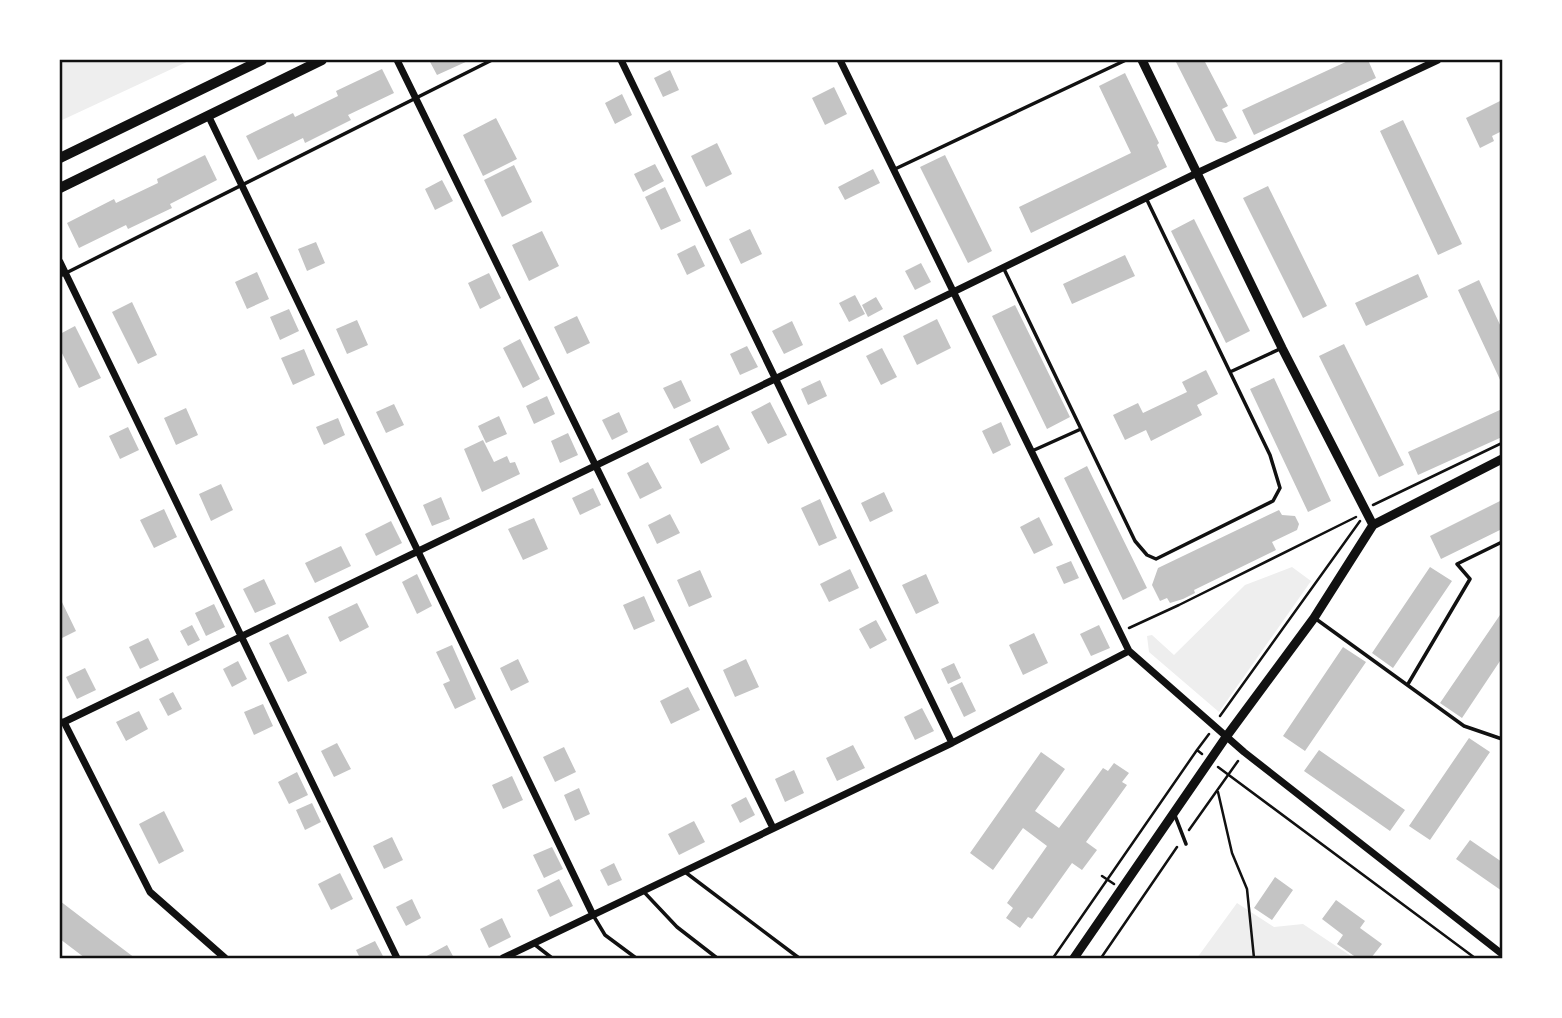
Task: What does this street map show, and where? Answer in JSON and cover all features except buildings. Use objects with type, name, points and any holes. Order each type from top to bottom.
[{"type":"main road","points":[[60,158],[262,60]]},
{"type":"main road","points":[[60,188],[322,60]]},
{"type":"street","points":[[397,60],[773,828]]},
{"type":"street","points":[[621,60],[952,743]]},
{"type":"street","points":[[841,60],[1129,651],[1244,752],[1503,954]]},
{"type":"street","points":[[1143,60],[1282,348],[1373,525]]},
{"type":"street","points":[[225,958],[150,892],[62,722],[597,466],[1197,173],[1438,60]]},
{"type":"street","points":[[208,115],[593,915]]},
{"type":"street","points":[[60,262],[62,275],[242,636],[397,958]]},
{"type":"street","points":[[1079,957],[1226,737],[1314,618],[1373,525],[1503,458]]},
{"type":"street","points":[[503,958],[952,743],[1129,651]]},
{"type":"lane","points":[[62,275],[492,60]]},
{"type":"lane","points":[[895,169],[1126,60]]},
{"type":"lane","points":[[1003,267],[1135,541],[1147,555],[1156,559],[1273,501],[1280,488],[1270,455],[1146,198]]},
{"type":"lane","points":[[1230,372],[1282,348]]},
{"type":"lane","points":[[1032,451],[1081,429]]},
{"type":"lane","points":[[1408,684],[1470,579],[1457,564],[1503,542]]},
{"type":"lane","points":[[1314,618],[1464,726],[1503,739]]},
{"type":"lane","points":[[1174,813],[1186,844]]},
{"type":"lane","points":[[684,871],[799,958]]},
{"type":"lane","points":[[644,892],[677,927],[717,958]]},
{"type":"lane","points":[[593,915],[605,935],[636,958]]},
{"type":"lane","points":[[534,944],[552,958]]},
{"type":"path","points":[[1120,632],[1179,606],[1365,513],[1377,503],[1503,443]]},
{"type":"path","points":[[1220,716],[1365,513]]},
{"type":"path","points":[[1053,958],[1209,734]]},
{"type":"path","points":[[1197,750],[1475,958]]},
{"type":"path","points":[[1101,958],[1244,752]]},
{"type":"path","points":[[1217,790],[1232,853],[1247,889],[1254,958]]},
{"type":"shaded area","points":[[60,60],[191,60],[60,121]]},
{"type":"shaded area","points":[[1292,567],[1311,581],[1219,712],[1149,652],[1147,636],[1152,635],[1174,655],[1245,585]]},
{"type":"shaded area","points":[[1237,903],[1274,927],[1303,924],[1354,958],[1197,958]]}]
